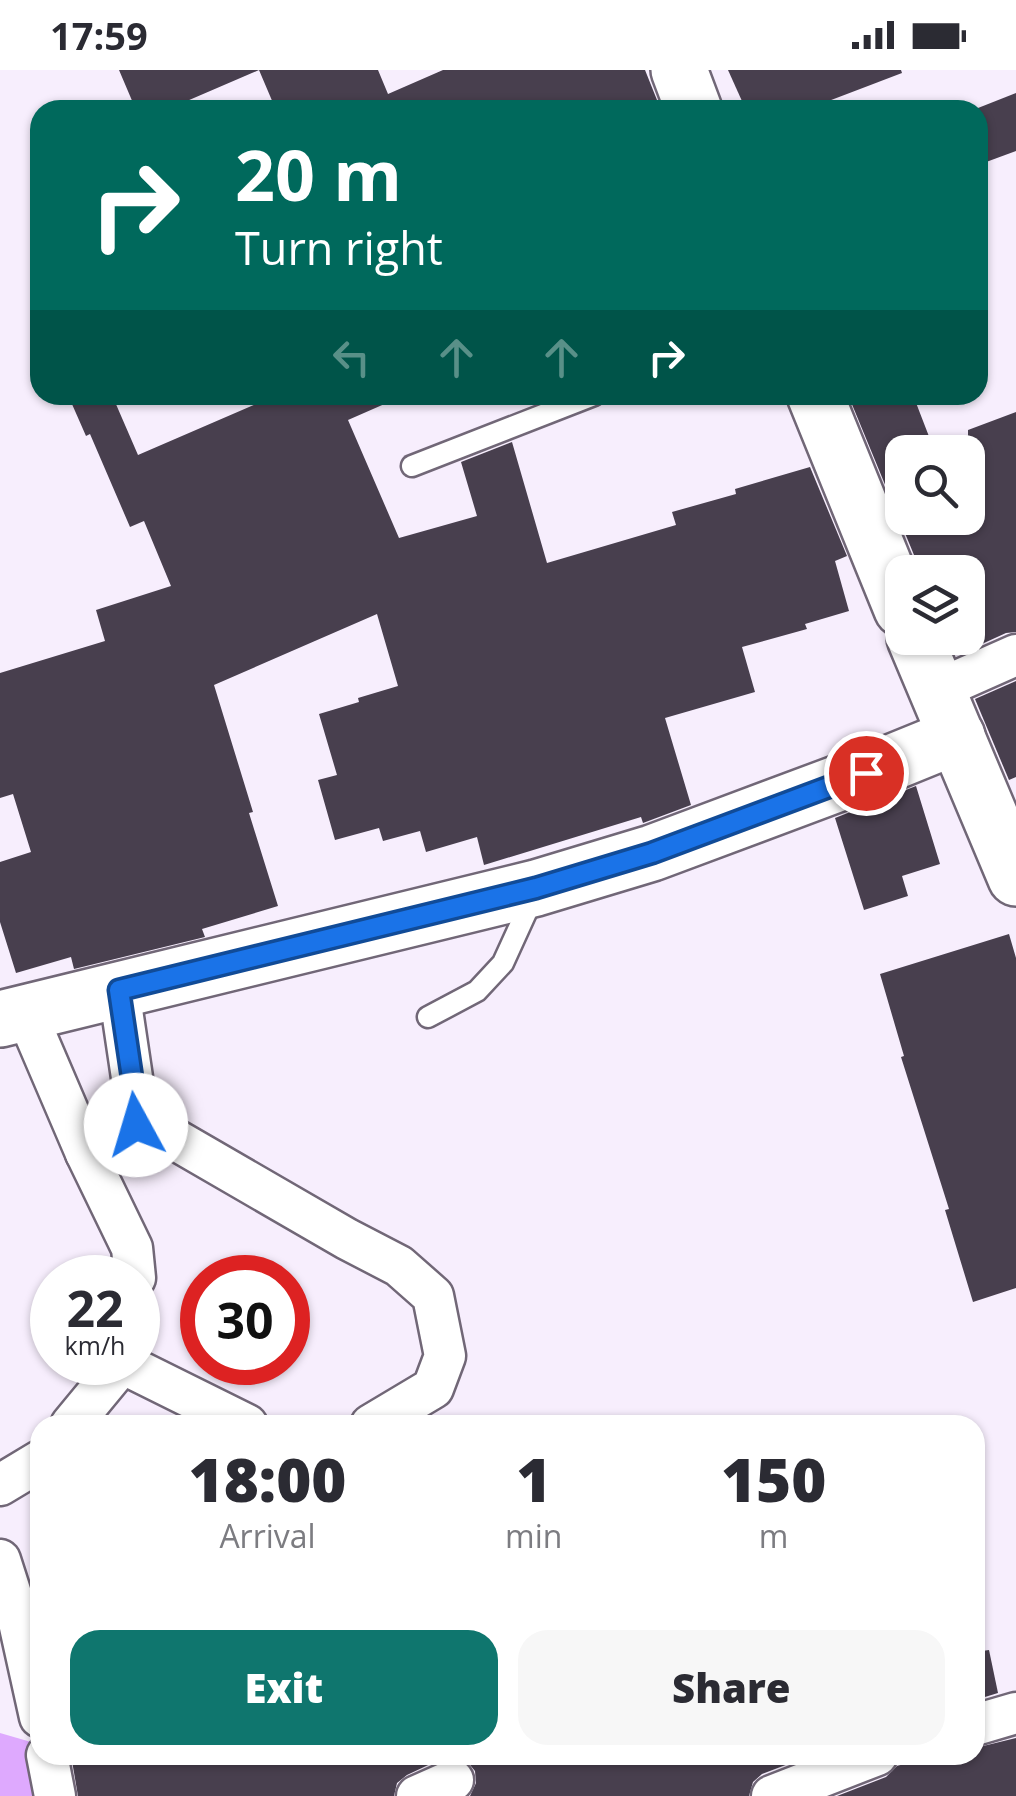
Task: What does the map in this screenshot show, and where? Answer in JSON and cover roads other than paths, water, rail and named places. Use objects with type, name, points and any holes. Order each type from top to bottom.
[{"type":"street","points":[[678,70],[690,100]]},
{"type":"street","points":[[819,405],[885,568]]},
{"type":"street","points":[[922,655],[1016,878]]},
{"type":"street","points":[[133,1255],[86,1153],[13,1016],[536,888],[652,853],[866,773],[1016,655]]},
{"type":"street","points":[[86,1153],[130,1138],[138,1118],[119,990]]},
{"type":"street","points":[[138,1118],[399,1266],[432,1296],[445,1356],[433,1388],[388,1415]]},
{"type":"street","points":[[160,1382],[227,1415]]},
{"type":"street","points":[[79,1415],[105,1385]]},
{"type":"street","points":[[0,1485],[30,1467]]},
{"type":"street","points":[[0,1560],[30,1672]]},
{"type":"street","points":[[985,1722],[1016,1713]]},
{"type":"street","points":[[49,1765],[55,1796]]},
{"type":"street","points":[[772,1796],[851,1765]]},
{"type":"lane","points":[[412,466],[568,405]]},
{"type":"lane","points":[[428,1017],[476,991],[503,963],[536,888]]}]
